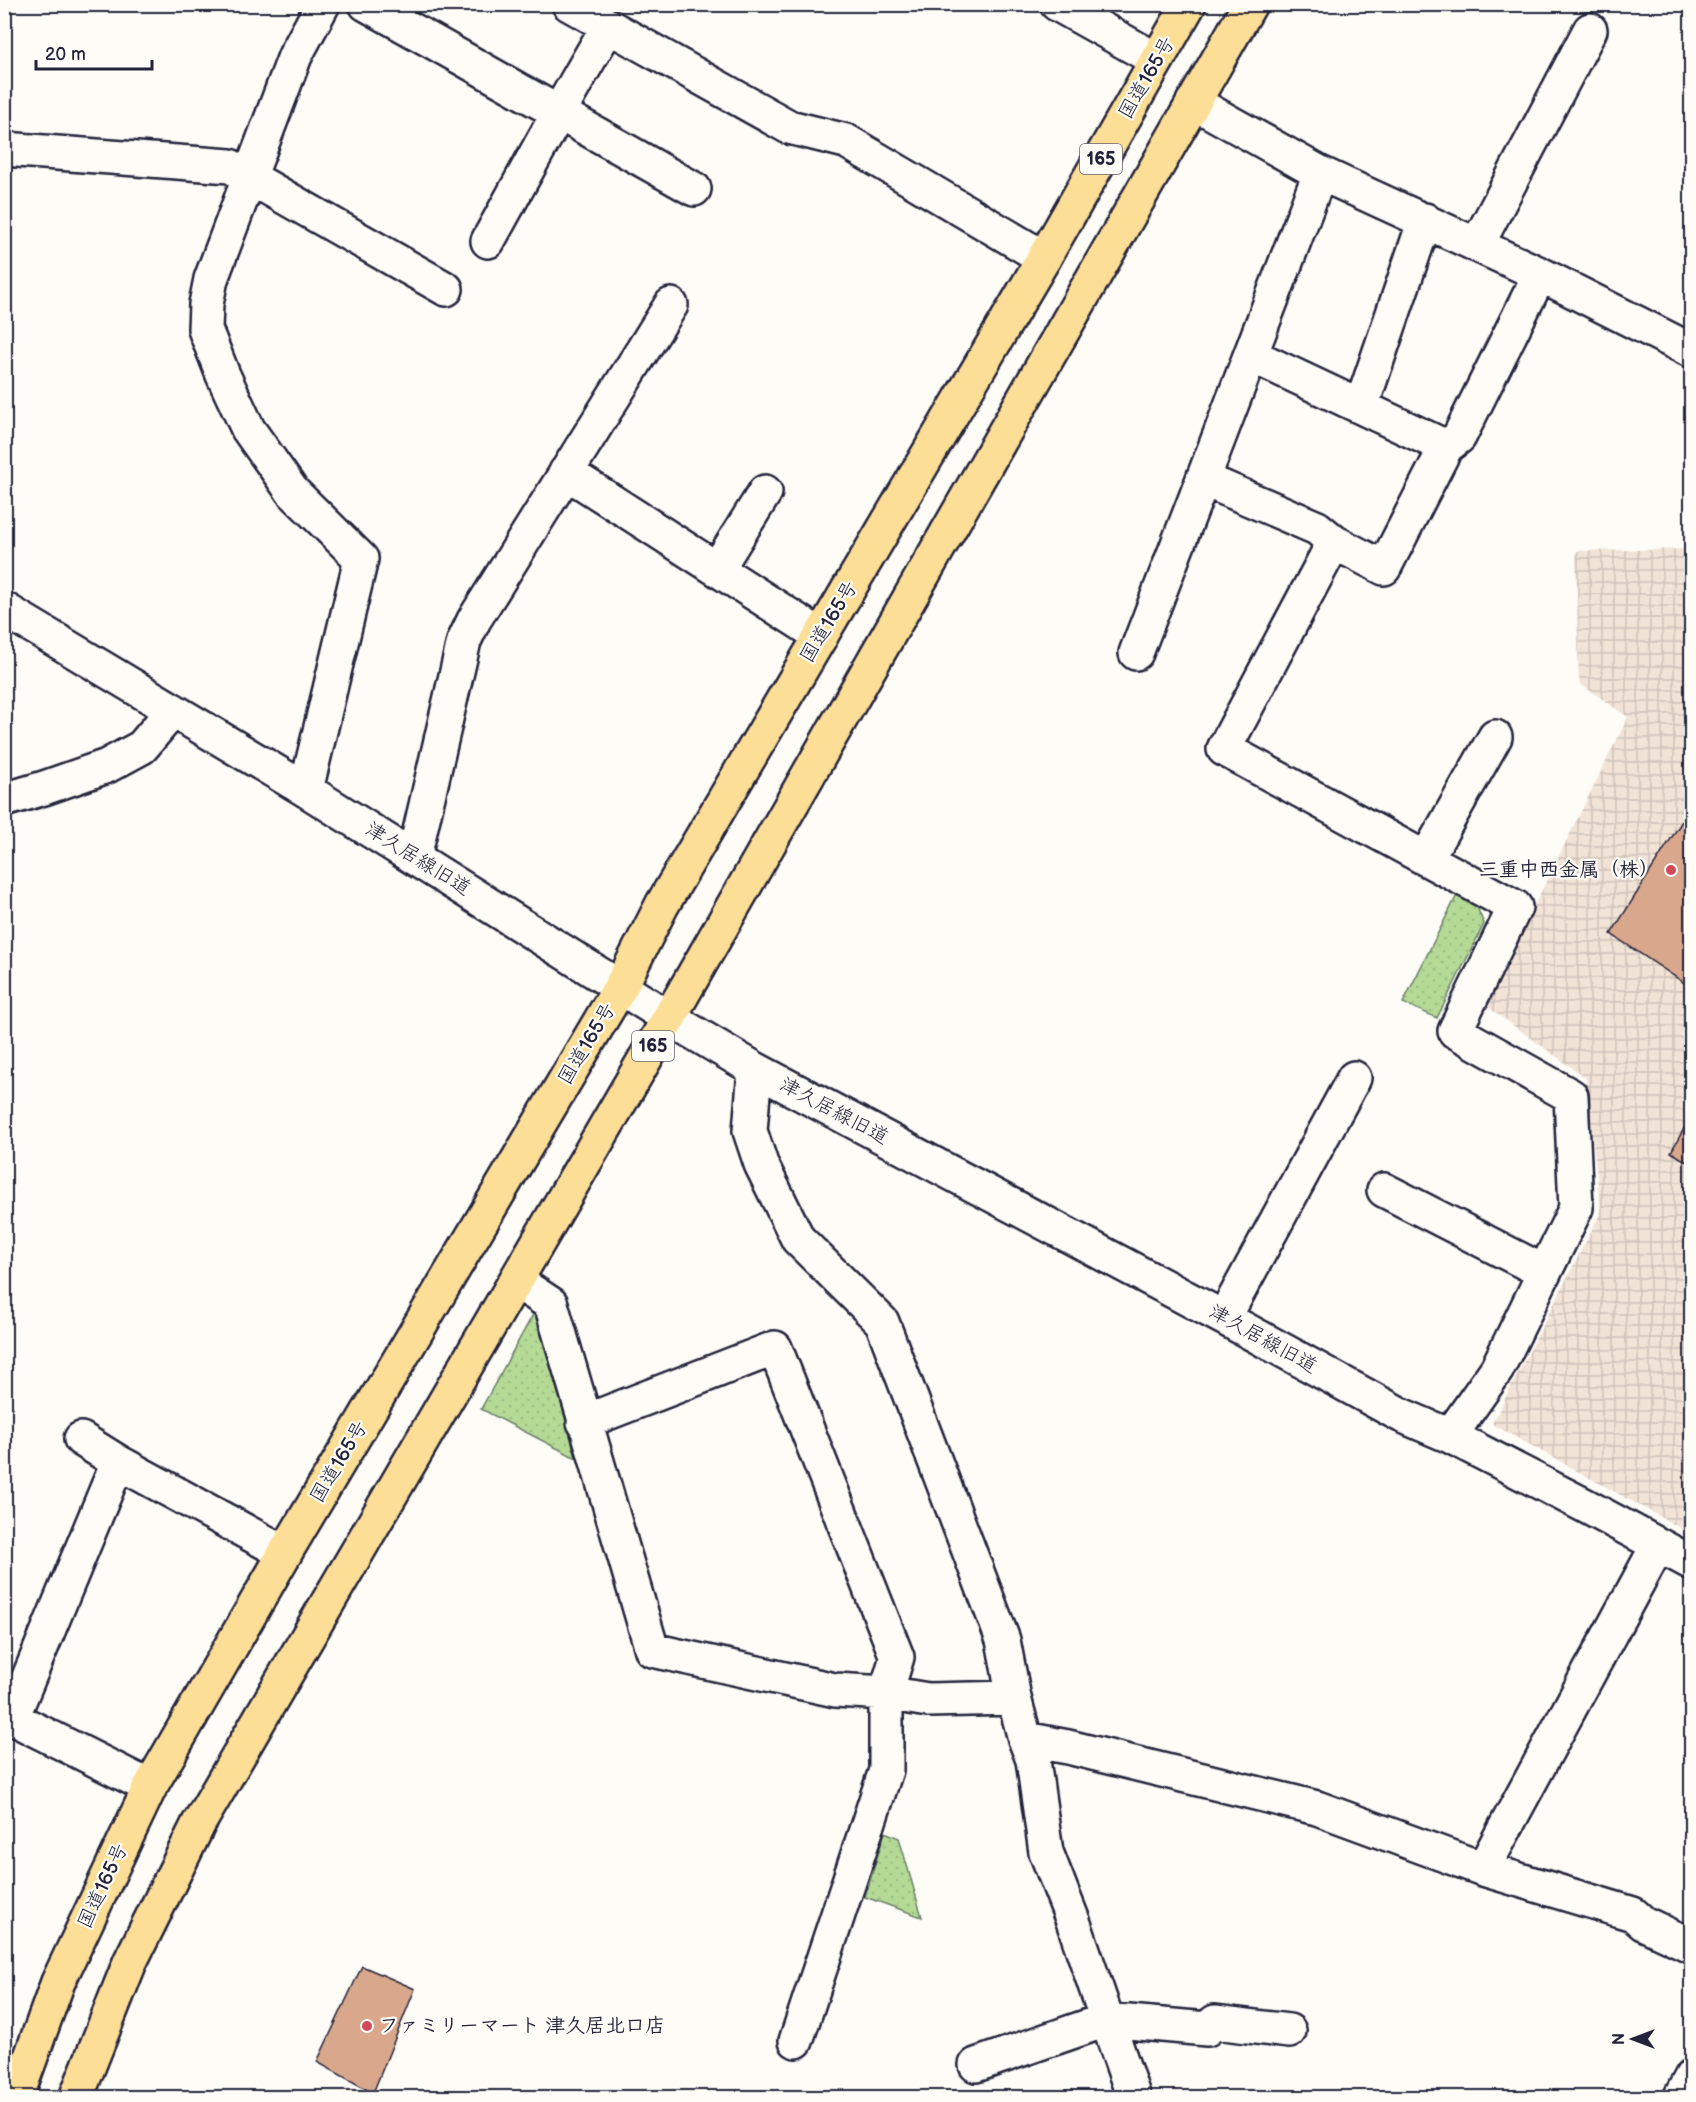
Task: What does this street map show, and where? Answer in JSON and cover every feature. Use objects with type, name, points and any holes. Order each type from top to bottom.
[{"type":"highway","name":"国道165号","points":[[16,2097],[58,1982],[150,1786],[285,1552],[621,986],[662,905],[1044,258],[1189,4]]},
{"type":"highway","name":"165","points":[[76,2097],[130,1962],[198,1823],[669,1018],[1250,4]]},
{"type":"street","points":[[306,790],[361,559],[292,491],[248,429],[205,329],[206,304],[211,279],[295,56],[323,4]]},
{"type":"street","points":[[366,4],[694,189]]},
{"type":"street","points":[[569,4],[789,127],[846,141],[1044,258]]},
{"type":"street","points":[[1057,4],[1157,60]]},
{"type":"street","points":[[488,241],[550,131],[558,111],[608,27]]},
{"type":"street","points":[[1477,245],[1590,30]]},
{"type":"street","points":[[1193,102],[1320,173],[1540,274],[1692,351]]},
{"type":"street","points":[[4,149],[230,166],[446,289]]},
{"type":"street","points":[[1136,653],[1320,173]]},
{"type":"street","points":[[1361,407],[1425,220]]},
{"type":"street","points":[[1203,479],[1317,528],[1334,542],[1384,568],[1446,447],[1459,437],[1540,274]]},
{"type":"street","points":[[414,857],[464,641],[474,620],[671,304]]},
{"type":"street","points":[[1251,356],[1446,447]]},
{"type":"street","points":[[566,472],[821,636]]},
{"type":"street","points":[[717,569],[765,492]]},
{"type":"street","points":[[1334,542],[1224,749],[1515,907],[1455,1032],[1570,1096],[1576,1208],[1497,1370],[1450,1436]]},
{"type":"street","name":"津久居線旧道","points":[[4,609],[306,790],[669,1018],[755,1069],[1224,1318],[1401,1415],[1450,1436],[1692,1563]]},
{"type":"street","points":[[4,800],[44,788],[116,761],[142,747],[173,710]]},
{"type":"street","points":[[1426,858],[1495,737]]},
{"type":"street","points":[[755,1069],[750,1131],[760,1164],[798,1239],[882,1322],[1003,1640],[1024,1739],[1033,1760],[1046,1852],[1073,1921],[1134,2097]]},
{"type":"street","points":[[1224,1318],[1354,1078]]},
{"type":"street","points":[[1384,1190],[1544,1272]]},
{"type":"street","points":[[516,1281],[550,1304],[652,1650],[835,1690],[886,1693],[928,1700],[1014,1698]]},
{"type":"street","points":[[584,1422],[775,1348],[897,1657],[886,1693],[886,1770],[796,2041]]},
{"type":"street","points":[[81,1439],[118,1462],[285,1552]]},
{"type":"street","points":[[118,1462],[8,1716],[150,1786]]},
{"type":"street","points":[[1483,1869],[1658,1545]]},
{"type":"street","points":[[1024,1739],[1068,1747],[1317,1808],[1483,1869],[1634,1914],[1643,1923],[1692,1946]]},
{"type":"street","points":[[976,2065],[1106,2019],[1207,2029],[1215,2022],[1289,2031]]},
{"type":"street","points":[[1680,2097],[1692,2076]]},
{"type":"shaded area","points":[[1691,549],[1691,1534],[1492,1424],[1601,1212],[1586,1078],[1485,1005],[1628,717],[1579,683],[1576,551]]},
{"type":"green space","points":[[1457,895],[1477,907],[1484,924],[1437,1018],[1403,1003]]},
{"type":"green space","points":[[536,1309],[576,1458],[481,1409]]},
{"type":"green space","points":[[885,1832],[899,1838],[922,1917],[865,1897]]},
{"type":"building","name":"三重中西金属（株）","points":[[1692,805],[1692,988],[1611,934]]},
{"type":"building","points":[[1692,1114],[1692,1165],[1671,1152]]},
{"type":"building","name":"ファミリーマート 津久居北口店","points":[[362,1966],[415,1989],[373,2093],[317,2062]]},
{"type":"place","name":"三重中西金属（株）","points":[[1671,870]]},
{"type":"place","name":"ファミリーマート 津久居北口店","points":[[367,2026]]}]
